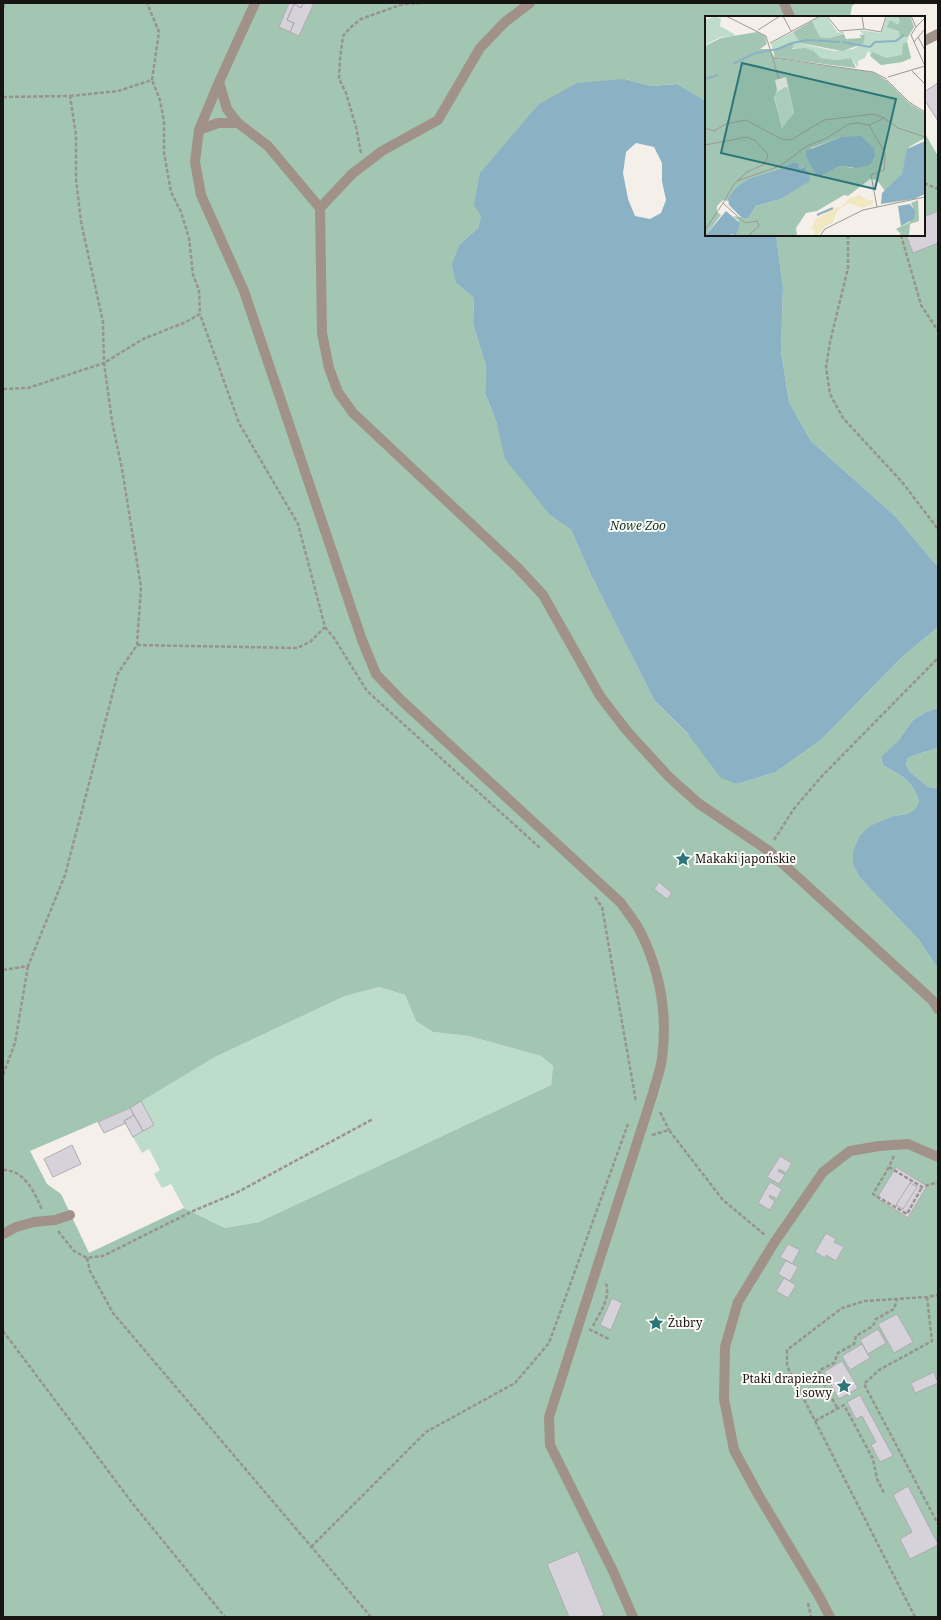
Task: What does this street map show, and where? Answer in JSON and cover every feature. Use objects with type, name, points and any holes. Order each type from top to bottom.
[{"type":"street","points":[[255,3],[199,130],[195,162],[201,195],[244,291],[362,640],[376,674],[401,700],[621,903],[639,929],[652,957],[661,988],[665,1021],[662,1051],[653,1093],[549,1417],[550,1445],[613,1571],[633,1617]]},
{"type":"street","points":[[320,208],[352,174],[382,150],[438,120],[480,48],[505,22],[530,3]]},
{"type":"street","points":[[784,3],[790,16]]},
{"type":"street","points":[[925,40],[938,34]]},
{"type":"street","points":[[219,82],[227,109],[238,123],[268,146],[320,208],[322,333],[329,368],[338,392],[353,413],[518,568],[543,596],[600,696],[627,731],[669,777],[698,802],[769,851],[932,1000],[938,1009]]},
{"type":"street","points":[[199,130],[218,123],[238,123]]},
{"type":"street","points":[[830,1617],[759,1496],[734,1450],[724,1399],[725,1347],[738,1302],[774,1243],[823,1172],[850,1151],[879,1146],[908,1144],[938,1157]]},
{"type":"street","points":[[3,1234],[16,1227],[50,1221],[70,1215]]},
{"type":"path","points":[[3,8],[5,3]]},
{"type":"path","points":[[147,3],[159,32],[152,80],[160,100],[164,121],[164,153],[171,192],[181,212],[189,238],[193,275],[199,290],[200,314],[239,423],[298,524],[325,627],[334,638],[367,691],[542,849]]},
{"type":"path","points":[[364,165],[356,127],[346,93],[340,79],[340,59],[343,36],[361,19],[403,4],[421,3]]},
{"type":"path","points":[[3,97],[70,96],[118,91],[152,80]]},
{"type":"path","points":[[3,1074],[15,1043],[28,966],[65,875],[118,673],[137,646],[140,588],[122,469],[112,421],[104,363],[103,322],[81,222],[76,179],[76,135],[70,96]]},
{"type":"path","points":[[925,183],[938,189]]},
{"type":"path","points":[[848,236],[848,268],[830,342],[826,366],[830,394],[843,418],[902,482],[938,529]]},
{"type":"path","points":[[901,236],[921,305],[938,331]]},
{"type":"path","points":[[3,389],[28,388],[104,363],[143,339],[186,322],[200,314]]},
{"type":"path","points":[[137,646],[297,648],[310,642],[325,627]]},
{"type":"path","points":[[769,851],[792,810],[821,777],[938,658]]},
{"type":"path","points":[[595,897],[602,907],[635,1092],[635,1105]]},
{"type":"path","points":[[3,970],[28,966]]},
{"type":"path","points":[[3,1170],[21,1175],[35,1194],[50,1221],[74,1251],[88,1258],[103,1256],[193,1211],[236,1193],[373,1119]]},
{"type":"path","points":[[311,1548],[426,1432],[515,1383],[549,1343],[630,1120]]},
{"type":"path","points":[[638,1139],[669,1130],[724,1200],[774,1243]]},
{"type":"path","points":[[900,1144],[874,1194],[907,1214],[922,1187],[938,1182]]},
{"type":"path","points":[[889,1167],[922,1187]]},
{"type":"path","points":[[88,1258],[90,1271],[113,1313],[371,1617]]},
{"type":"path","points":[[915,1617],[787,1366],[787,1350],[842,1308],[865,1302],[938,1295]]},
{"type":"path","points":[[927,1297],[932,1341],[879,1370],[864,1384],[938,1524]]},
{"type":"path","points":[[838,1409],[819,1375],[820,1370],[834,1363],[838,1353],[854,1344],[856,1336],[873,1326],[876,1320],[894,1309],[897,1299]]},
{"type":"path","points":[[577,1326],[591,1330],[609,1339]]},
{"type":"path","points":[[3,1331],[134,1504],[225,1617]]},
{"type":"path","points":[[792,1376],[819,1375]]},
{"type":"path","points":[[815,1421],[844,1406],[873,1459],[877,1479],[884,1493]]},
{"type":"green space","points":[[3,3],[856,3],[852,6],[850,16],[705,16],[705,100],[677,84],[651,86],[625,79],[481,216],[478,228],[460,244],[456,283],[474,298],[473,324],[486,366],[485,393],[497,424],[551,516],[571,530],[590,573],[654,700],[737,784],[776,772],[822,739],[901,658],[938,627],[938,708],[926,712],[913,720],[898,741],[881,758],[883,765],[900,775],[909,783],[919,801],[915,809],[907,814],[893,816],[871,826],[859,836],[853,851],[853,865],[860,878],[919,940],[938,969],[938,1617],[3,1617]],"holes":[[[379,987],[405,995],[416,1021],[433,1032],[469,1036],[541,1056],[553,1066],[551,1085],[259,1222],[225,1228],[184,1208],[89,1253],[61,1194],[47,1184],[30,1151],[130,1108],[215,1057],[345,996]]]},
{"type":"green space","points":[[925,134],[938,156],[938,567],[895,516],[811,441],[789,402],[781,351],[783,287],[776,236],[925,236]]},
{"type":"green space","points":[[938,747],[938,788],[928,787],[909,771],[906,764],[908,758]]},
{"type":"green space","points":[[379,987],[405,995],[416,1021],[433,1032],[469,1036],[541,1056],[553,1066],[551,1085],[259,1222],[225,1228],[184,1208],[171,1184],[162,1188],[154,1174],[160,1170],[149,1149],[142,1153],[133,1137],[141,1101],[215,1057],[345,996]]},
{"type":"water","points":[[625,79],[651,86],[677,84],[705,100],[705,236],[776,236],[783,287],[781,351],[789,402],[811,441],[895,516],[938,567],[938,627],[901,658],[822,739],[776,772],[737,784],[721,778],[687,733],[654,700],[590,573],[571,530],[551,516],[505,459],[497,424],[485,393],[486,366],[473,324],[474,298],[456,283],[452,264],[460,244],[478,228],[481,216],[474,205],[480,173],[539,104],[577,83]],"holes":[[[636,143],[654,147],[662,163],[662,181],[666,200],[661,213],[650,219],[635,216],[628,199],[623,173],[626,152]]]},
{"type":"water","points":[[938,708],[938,747],[908,758],[906,764],[909,771],[928,787],[938,788],[938,969],[919,940],[860,878],[853,865],[853,851],[859,836],[870,826],[893,816],[907,814],[915,809],[919,801],[913,788],[900,775],[883,765],[881,757],[898,741],[913,720],[926,712]]},
{"type":"building","points":[[289,3],[303,3],[301,8],[294,4],[287,20],[294,23],[290,32],[279,27]]},
{"type":"building","points":[[303,3],[314,3],[299,36],[290,32],[294,23],[287,20],[294,4],[301,8]]},
{"type":"building","points":[[938,83],[938,121],[925,101],[925,91]]},
{"type":"building","points":[[938,211],[938,243],[913,253],[906,236],[925,236],[925,217]]},
{"type":"building","points":[[659,882],[672,893],[667,899],[654,889]]},
{"type":"building","points":[[141,1101],[154,1125],[143,1131],[130,1108]]},
{"type":"building","points":[[130,1108],[134,1115],[124,1121],[126,1123],[104,1133],[98,1122]]},
{"type":"building","points":[[134,1115],[143,1131],[133,1137],[124,1121]]},
{"type":"building","points":[[72,1145],[81,1164],[53,1177],[44,1159]]},
{"type":"building","points":[[780,1156],[792,1163],[786,1173],[779,1169],[778,1171],[785,1175],[779,1184],[767,1177]]},
{"type":"building","points":[[896,1167],[927,1186],[908,1218],[877,1198]]},
{"type":"building","points":[[770,1182],[782,1189],[777,1199],[770,1195],[769,1197],[775,1201],[770,1210],[758,1203]]},
{"type":"building","points":[[910,1183],[917,1187],[903,1209],[896,1205]]},
{"type":"building","points":[[826,1233],[836,1239],[834,1242],[844,1247],[836,1261],[826,1255],[825,1258],[815,1252]]},
{"type":"building","points":[[788,1244],[800,1250],[792,1264],[780,1257]]},
{"type":"building","points":[[786,1260],[798,1267],[790,1281],[778,1274]]},
{"type":"building","points":[[784,1278],[796,1285],[788,1298],[776,1291]]},
{"type":"building","points":[[612,1298],[622,1303],[611,1330],[600,1325]]},
{"type":"building","points":[[897,1314],[913,1342],[894,1353],[878,1324]]},
{"type":"building","points":[[878,1329],[886,1343],[868,1354],[860,1340]]},
{"type":"building","points":[[862,1344],[870,1358],[850,1370],[842,1356]]},
{"type":"building","points":[[842,1361],[858,1388],[839,1399],[824,1372]]},
{"type":"building","points":[[934,1372],[938,1383],[915,1393],[911,1383]]},
{"type":"building","points":[[860,1395],[893,1456],[880,1462],[871,1445],[876,1442],[862,1416],[856,1419],[847,1402]]},
{"type":"building","points":[[908,1486],[938,1544],[910,1559],[900,1539],[912,1532],[893,1495]]},
{"type":"building","points":[[578,1551],[604,1615],[599,1617],[569,1617],[547,1564]]},
{"type":"place","name":"Makaki japońskie","points":[[683,859]]},
{"type":"place","name":"Żubry","points":[[656,1323]]},
{"type":"place","name":"Ptaki drapieżne i sowy","points":[[844,1386]]},
{"type":"park label","name":"Nowe Zoo","points":[[638,526]]}]
